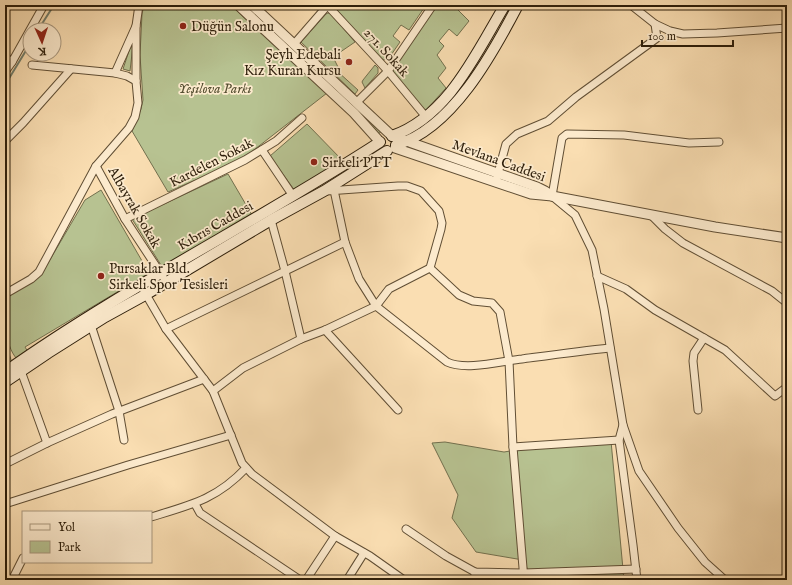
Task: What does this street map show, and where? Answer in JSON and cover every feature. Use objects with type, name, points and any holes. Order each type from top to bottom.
[{"type":"main road","points":[[393,148],[382,149],[380,142],[384,136],[392,136],[402,132],[426,117],[435,109],[460,80],[505,5]]},
{"type":"main road","points":[[163,278],[329,190],[393,148],[408,142],[426,131],[446,113],[472,82],[494,48],[518,5]]},
{"type":"main road","points":[[392,136],[395,139],[393,148]]},
{"type":"main road","name":"Kıbrıs Caddesi","points":[[5,372],[68,330],[163,278],[380,142]]},
{"type":"main road","points":[[5,382],[143,290]]},
{"type":"street","points":[[5,72],[44,5]]},
{"type":"street","points":[[5,294],[31,279],[39,272],[96,166],[129,128],[135,117],[138,103],[136,81],[136,26],[140,5]]},
{"type":"street","points":[[238,5],[354,113],[380,142]]},
{"type":"street","name":"Mevlana Caddesi","points":[[252,5],[392,136],[497,177],[531,194],[552,196],[652,216],[787,238]]},
{"type":"street","points":[[294,44],[328,5]]},
{"type":"street","name":"271. Sokak","points":[[328,5],[388,71],[426,117]]},
{"type":"street","points":[[357,102],[388,71],[433,5]]},
{"type":"street","points":[[631,5],[655,24],[670,32],[682,34],[717,34],[787,28]]},
{"type":"street","points":[[393,148],[497,177],[506,144],[517,134],[548,121],[576,97],[657,38],[655,24]]},
{"type":"street","points":[[115,72],[136,26]]},
{"type":"street","points":[[5,57],[12,62]]},
{"type":"street","points":[[32,65],[115,72],[136,81]]},
{"type":"street","points":[[5,141],[71,69]]},
{"type":"street","name":"Kardelen Sokak","points":[[125,219],[225,171],[262,150],[276,141],[302,118]]},
{"type":"street","points":[[719,142],[689,143],[624,135],[567,134],[562,138],[552,196],[575,215],[592,250],[623,425],[639,471],[678,528],[700,556],[725,580]]},
{"type":"street","points":[[262,150],[293,196]]},
{"type":"street","name":"Albayrak Sokak","points":[[96,166],[125,219],[163,278]]},
{"type":"street","points":[[213,391],[242,368],[301,339],[325,330],[376,306],[389,289],[430,268],[442,223],[439,212],[421,191],[407,186],[329,190],[345,242],[359,278],[376,306],[450,364],[461,366],[502,362],[610,348]]},
{"type":"street","points":[[652,216],[665,229],[683,242],[772,291],[787,304]]},
{"type":"street","points":[[271,220],[285,270],[301,339]]},
{"type":"street","points":[[166,329],[345,242]]},
{"type":"street","points":[[430,268],[459,295],[473,301],[492,303],[498,309],[501,317],[509,360],[513,447],[524,577]]},
{"type":"street","points":[[597,276],[626,289],[655,310],[725,350],[774,396],[787,388]]},
{"type":"street","points":[[143,290],[166,329],[213,391],[242,463],[246,468],[335,536],[364,552],[404,580]]},
{"type":"street","points":[[91,325],[119,411],[124,440]]},
{"type":"street","points":[[325,330],[398,410]]},
{"type":"street","points":[[698,410],[693,361],[694,353],[704,338]]},
{"type":"street","points":[[21,371],[47,443]]},
{"type":"street","points":[[5,464],[47,443],[119,411],[204,379]]},
{"type":"street","points":[[623,425],[619,440],[637,580]]},
{"type":"street","points":[[5,504],[114,469],[231,435]]},
{"type":"street","points":[[513,447],[619,440]]},
{"type":"street","points":[[152,517],[195,504],[221,490],[246,468]]},
{"type":"street","points":[[195,504],[200,513],[300,580]]},
{"type":"street","points":[[406,529],[446,556],[475,572],[524,577],[636,569]]},
{"type":"street","points":[[306,580],[335,536]]},
{"type":"street","points":[[347,580],[364,552]]},
{"type":"street","points":[[12,580],[22,560]]},
{"type":"street","points":[[475,572],[475,580]]},
{"type":"green space","name":"Yeşilova Parkı","points":[[144,5],[231,5],[327,93],[250,153],[232,164],[168,192],[132,131],[143,100],[140,55],[142,14]]},
{"type":"green space","points":[[243,5],[247,5],[382,131],[378,134]]},
{"type":"green space","points":[[332,5],[426,5],[409,30],[401,25],[393,36],[400,42],[389,58],[384,60]]},
{"type":"green space","points":[[437,5],[457,5],[455,7],[469,21],[457,36],[449,29],[439,41],[444,46],[437,55],[446,68],[438,78],[446,88],[425,111],[391,71]]},
{"type":"green space","points":[[328,13],[331,14],[355,42],[333,57],[339,69],[337,71],[358,90],[355,94],[301,42]]},
{"type":"green space","points":[[134,36],[130,71],[123,69]]},
{"type":"green space","points":[[375,65],[378,68],[378,73],[365,88],[362,82]]},
{"type":"green space","points":[[307,124],[342,160],[295,191],[270,156]]},
{"type":"green space","points":[[228,174],[252,215],[164,266],[161,265],[132,219]]},
{"type":"green space","points":[[101,190],[149,273],[25,347],[28,352],[17,359],[7,338],[5,298],[37,279],[41,275],[85,200]]},
{"type":"green space","points":[[5,340],[12,363],[5,367]]},
{"type":"green space","points":[[611,441],[624,580],[533,580],[523,560],[476,552],[452,518],[458,495],[432,443],[445,442],[504,452],[553,444]]},
{"type":"waterway","points":[[43,22],[54,5]]},
{"type":"waterway","points":[[5,85],[22,57]]},
{"type":"place","name":"Düğün Salonu","points":[[183,26]]},
{"type":"place","name":"Şeyh Edebali Kız Kuran Kursu","points":[[349,62]]},
{"type":"place","name":"Sirkeli PTT","points":[[314,162]]},
{"type":"place","name":"Pursaklar Bld. Sirkeli Spor Tesisleri","points":[[101,276]]}]
